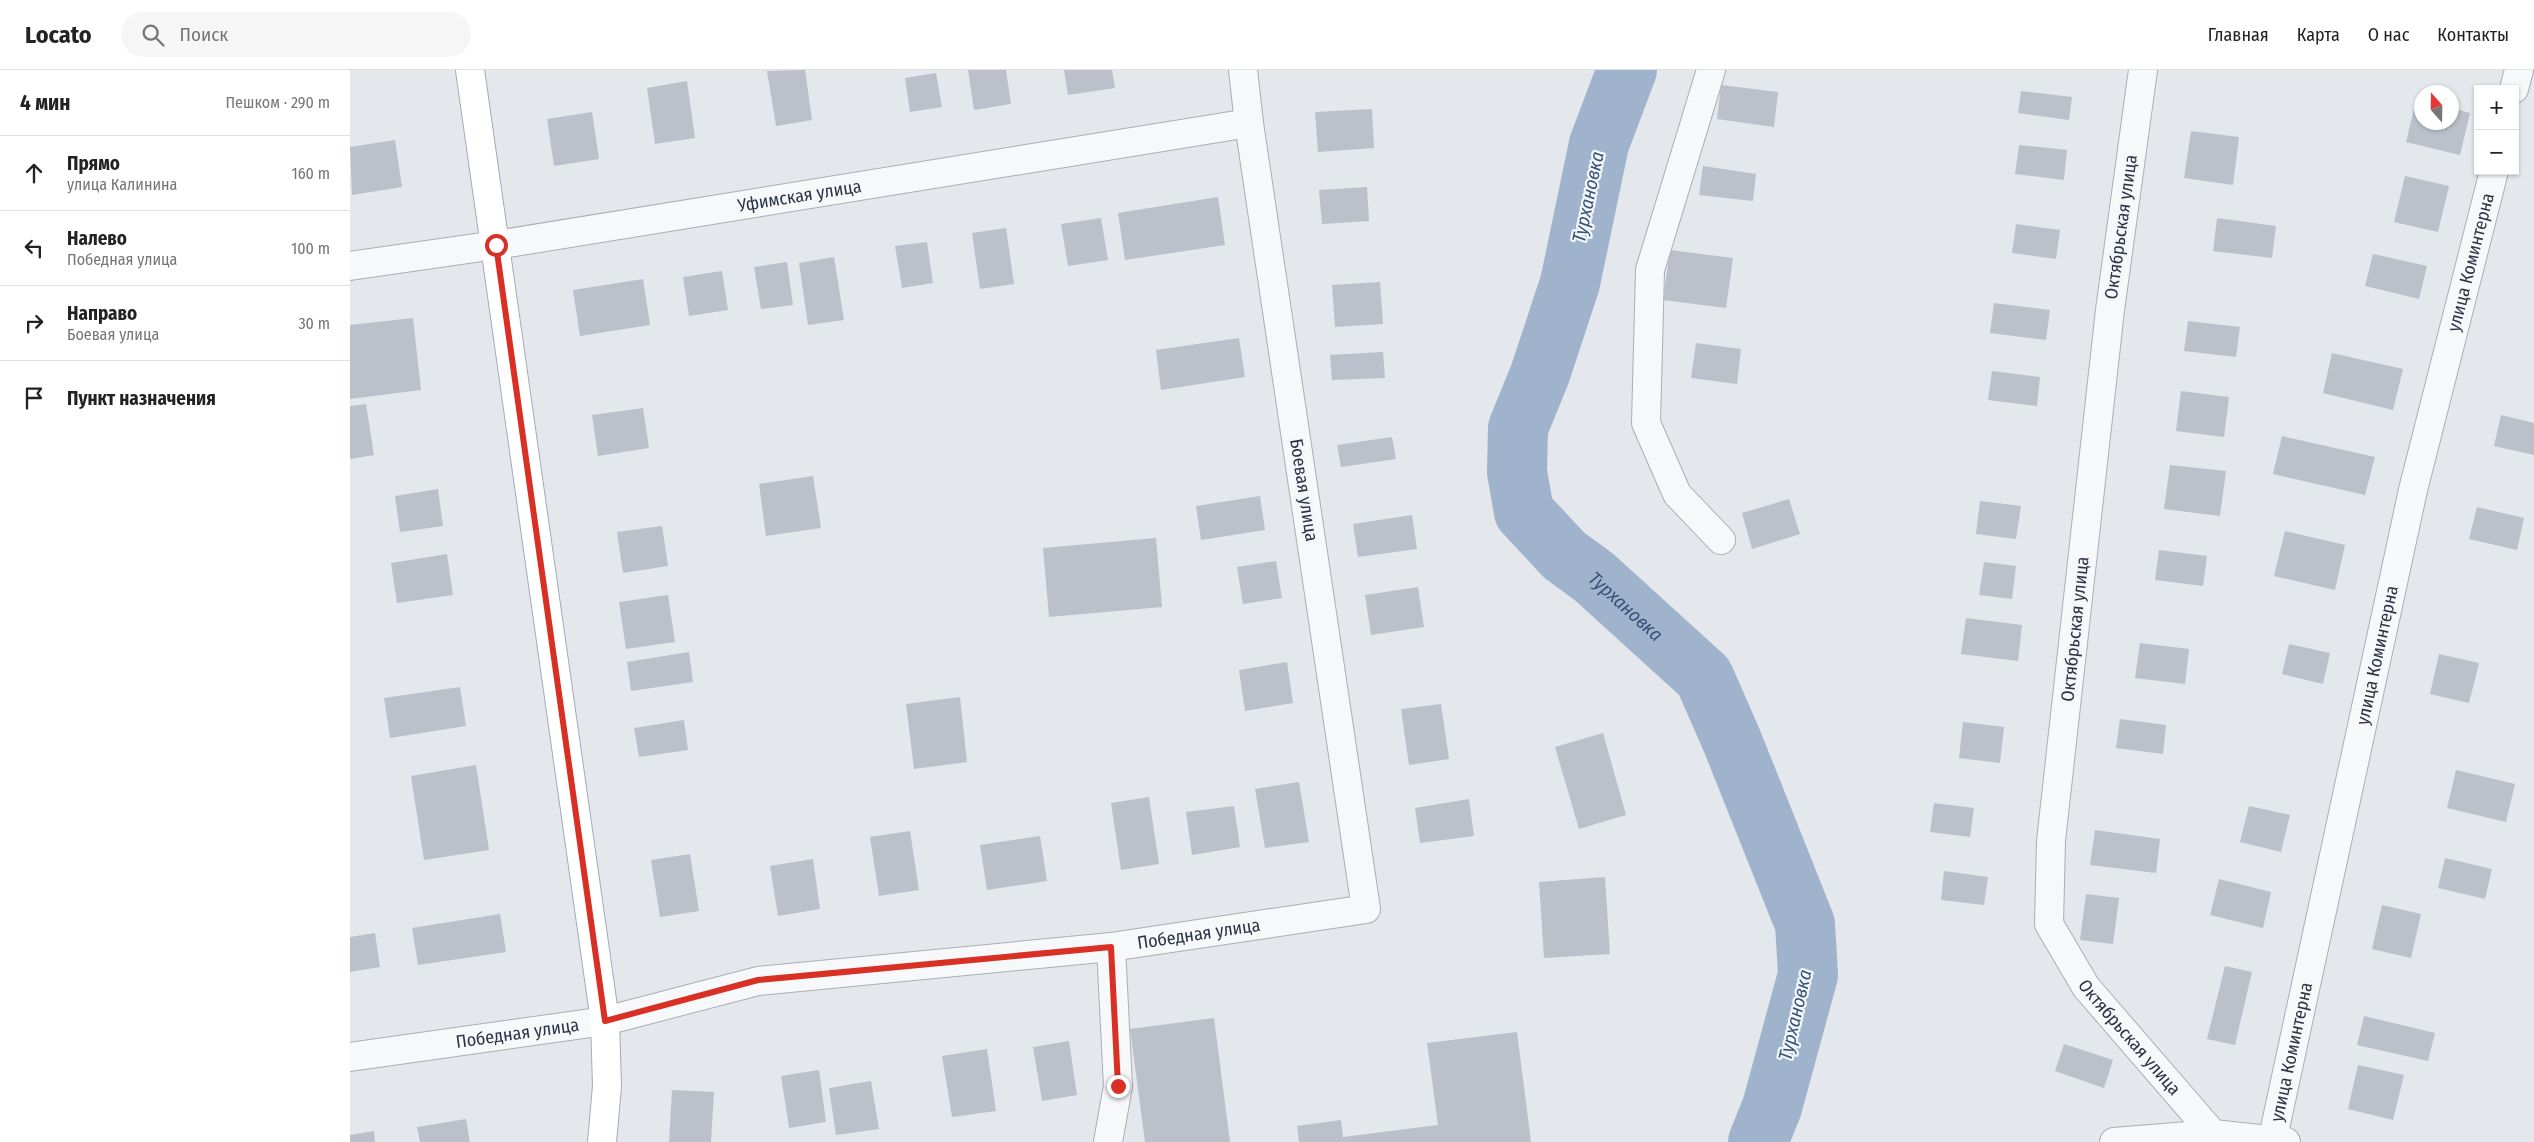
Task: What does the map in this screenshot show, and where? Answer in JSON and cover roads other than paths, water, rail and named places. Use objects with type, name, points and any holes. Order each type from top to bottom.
[{"type":"main road","points":[[470,70],[605,1021],[607,1086],[602,1142]]},
{"type":"street","name":"Боевая улица","points":[[1243,70],[1249,122],[1366,910]]},
{"type":"street","points":[[1711,70],[1650,270],[1646,423],[1677,494],[1721,540]]},
{"type":"street","name":"Октябрьская улица","points":[[2143,70],[2109,320],[2051,841],[2049,924],[2086,987],[2213,1134]]},
{"type":"street","points":[[2515,85],[2519,70]]},
{"type":"street","name":"Уфимская улица","points":[[350,266],[496,245],[1249,122]]},
{"type":"street","name":"улица Коминтерна","points":[[2272,1142],[2413,490],[2493,175]]},
{"type":"street","name":"Победная улица","points":[[350,1057],[605,1021],[758,980],[1111,947],[1366,910]]},
{"type":"street","points":[[1108,1142],[1118,1086],[1111,947]]},
{"type":"street","points":[[2114,1142],[2213,1134],[2272,1142],[2286,1142]]},
{"type":"waterway","name":"Турхановка","points":[[1627,70],[1599,144],[1570,283],[1540,374],[1518,428],[1517,472],[1524,512],[1564,555],[1594,577],[1704,677],[1732,741],[1805,924],[1808,975],[1772,1107],[1758,1142]]}]
